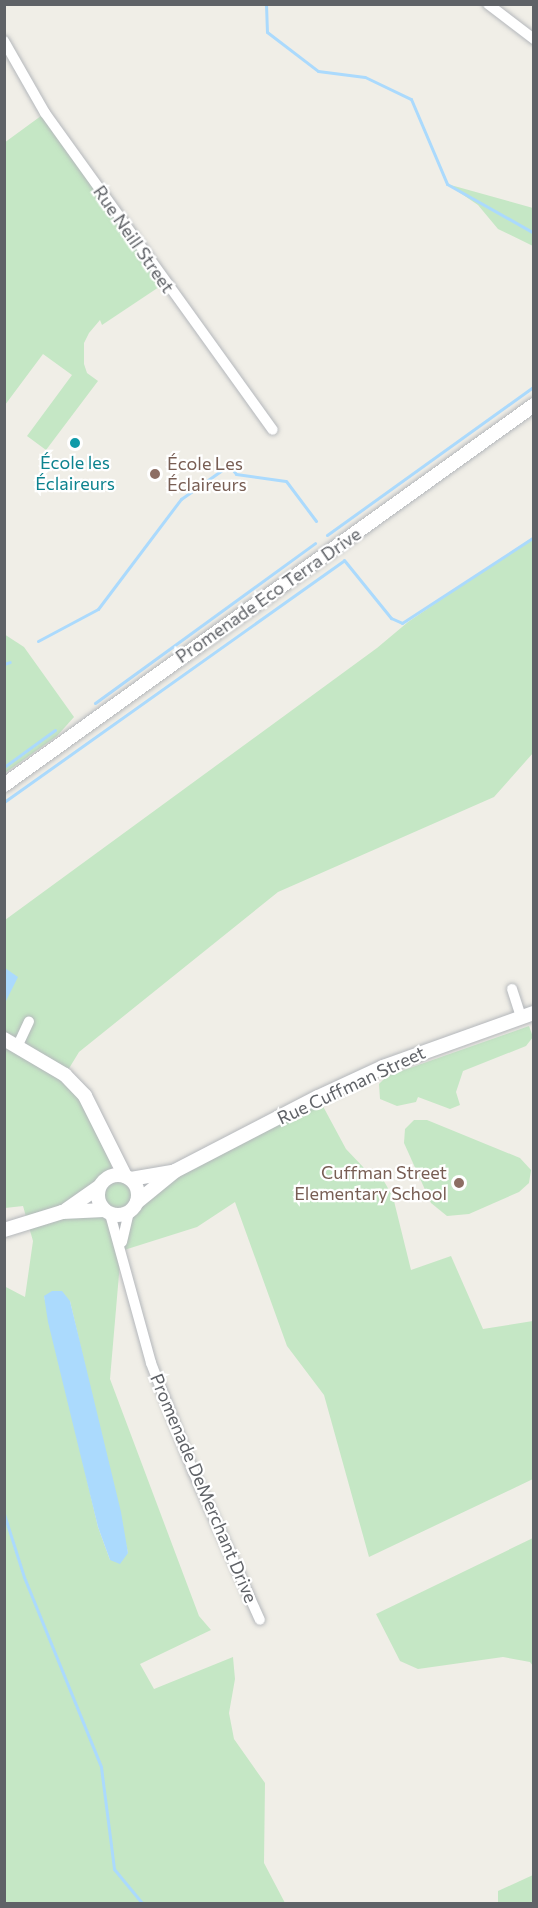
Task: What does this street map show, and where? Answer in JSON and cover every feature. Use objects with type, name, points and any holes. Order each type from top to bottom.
[{"type":"street","points":[[488,4],[534,39]]},
{"type":"street","name":"Rue Neill Street","points":[[4,41],[9,62],[273,430]]},
{"type":"street","name":"Promenade Eco Terra Drive","points":[[4,785],[534,405]]},
{"type":"street","points":[[512,989],[527,1015]]},
{"type":"street","name":"Rue Cuffman Street","points":[[175,1171],[383,1066],[527,1015]]},
{"type":"street","points":[[18,1045],[29,1021]]},
{"type":"street","points":[[4,1039],[18,1045],[65,1075],[85,1096],[105,1136],[137,1189],[133,1207]]},
{"type":"street","points":[[105,1136],[108,1167],[98,1198],[107,1212]]},
{"type":"street","points":[[62,1212],[113,1175],[128,1177],[175,1171]]},
{"type":"street","points":[[4,1230],[62,1212],[107,1212],[133,1207],[175,1171]]},
{"type":"street","name":"Promenade DeMerchant Drive","points":[[122,1251],[133,1207]]},
{"type":"street","name":"Promenade DeMerchant Drive","points":[[107,1212],[122,1251],[151,1363],[193,1471],[260,1620]]},
{"type":"green space","points":[[45,113],[165,283],[102,325],[100,320],[89,333],[84,343],[84,364],[87,373],[98,381],[46,450],[27,436],[72,375],[43,354],[5,405],[4,143]]},
{"type":"green space","points":[[447,184],[533,208],[533,246],[498,229],[478,205]]},
{"type":"green space","points":[[533,537],[533,753],[494,797],[278,892],[79,1052],[65,1075],[105,1136],[113,1175],[119,1175],[138,1189],[318,1097],[346,1149],[365,1169],[377,1169],[393,1197],[411,1270],[451,1256],[483,1329],[533,1321],[533,1479],[369,1557],[324,1395],[287,1346],[235,1202],[197,1227],[121,1251],[110,1379],[199,1616],[211,1630],[140,1664],[154,1689],[233,1657],[235,1679],[229,1713],[234,1739],[265,1783],[264,1863],[285,1903],[5,1903],[4,1286],[25,1297],[33,1241],[23,1206],[5,1208],[5,920],[377,648],[408,622]],"holes":[[[44,1296],[70,1301],[128,1553],[110,1560],[98,1527]]]},
{"type":"green space","points":[[4,634],[24,647],[74,717],[57,736],[5,773]]},
{"type":"green space","points":[[529,1026],[533,1037],[526,1046],[463,1071],[456,1092],[460,1105],[450,1109],[418,1097],[416,1102],[397,1106],[380,1099],[379,1084],[387,1076]]},
{"type":"green space","points":[[414,1120],[427,1120],[520,1158],[531,1170],[529,1183],[519,1192],[469,1214],[447,1216],[431,1203],[404,1143],[405,1129]]},
{"type":"green space","points":[[533,1538],[533,1666],[530,1662],[503,1657],[418,1669],[400,1661],[376,1614]]},
{"type":"green space","points":[[533,1875],[533,1903],[498,1903],[498,1891]]},
{"type":"water","points":[[5,968],[18,977],[5,1003]]},
{"type":"water","points":[[52,1291],[62,1291],[70,1301],[121,1512],[128,1553],[120,1564],[110,1560],[98,1527],[48,1322],[44,1296]]},
{"type":"waterway","points":[[266,4],[267,32],[318,71],[365,77],[411,99],[447,184],[534,233]]},
{"type":"waterway","points":[[327,535],[534,386]]},
{"type":"waterway","points":[[38,641],[98,609],[181,499],[229,465],[236,474],[286,481],[316,521]]},
{"type":"waterway","points":[[4,802],[344,560],[391,618],[402,623],[534,537]]},
{"type":"waterway","points":[[95,703],[315,543]]},
{"type":"waterway","points":[[4,664],[10,662]]},
{"type":"waterway","points":[[4,767],[55,730]]},
{"type":"waterway","points":[[4,1514],[24,1577],[101,1767],[114,1869],[143,1904]]},
{"type":"place","name":"École les Éclaireurs","points":[[75,443]]},
{"type":"place","name":"École Les Éclaireurs","points":[[155,474]]},
{"type":"place","name":"Cuffman Street Elementary School","points":[[459,1183]]}]
